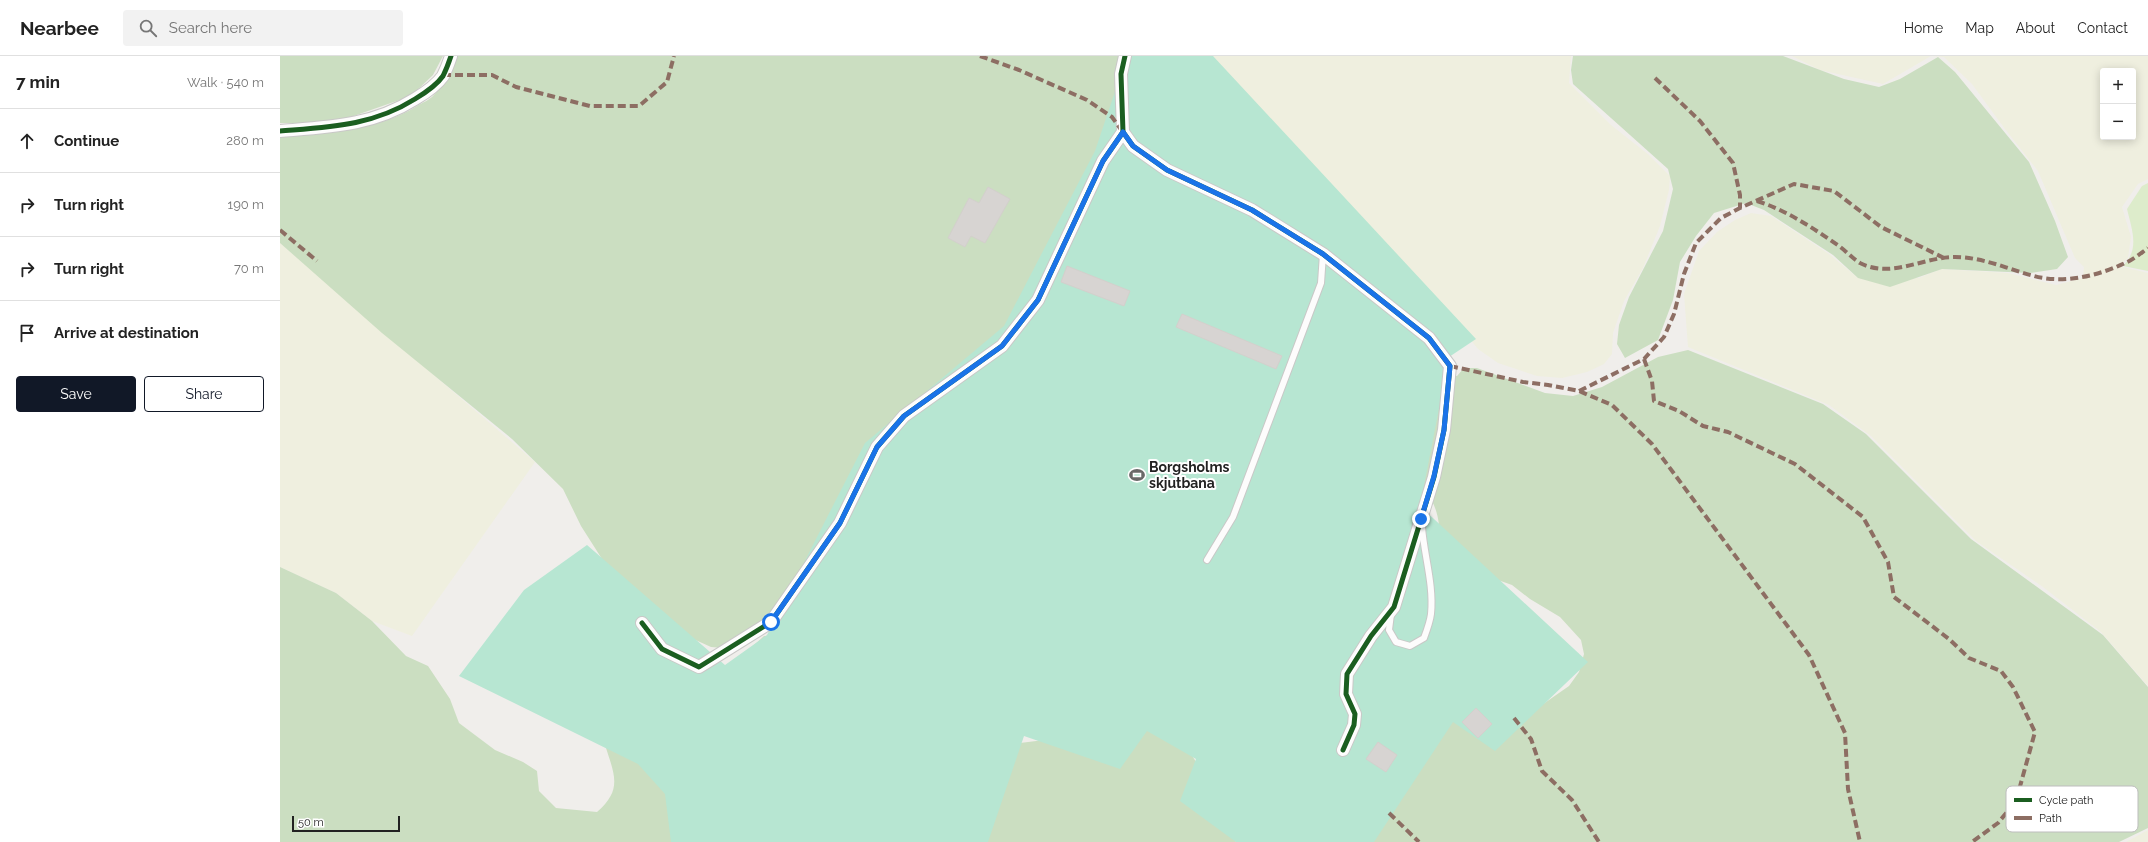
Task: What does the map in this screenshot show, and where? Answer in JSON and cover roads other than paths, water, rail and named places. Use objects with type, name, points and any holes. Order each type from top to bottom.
[{"type":"street","points":[[280,131],[361,123],[382,115],[407,104],[429,90],[443,75],[451,56]]},
{"type":"street","points":[[1125,56],[1121,74],[1123,132],[1133,146],[1167,170],[1252,210],[1323,254],[1429,338],[1450,366],[1444,430],[1434,476],[1394,607],[1371,636],[1347,674],[1346,694],[1355,714],[1354,725],[1343,750]]},
{"type":"street","points":[[642,623],[662,650],[699,666],[771,622],[840,523],[877,447],[904,416],[1002,346],[1038,300],[1103,161],[1123,132]]},
{"type":"lane","points":[[1207,560],[1233,517],[1321,283],[1323,254]]},
{"type":"lane","points":[[1391,610],[1389,630],[1396,642],[1410,646],[1424,638],[1431,615],[1431,588],[1424,555],[1421,519]]},
{"type":"place","name":"Borgsholms skjutbana","points":[[1137,475]]}]
